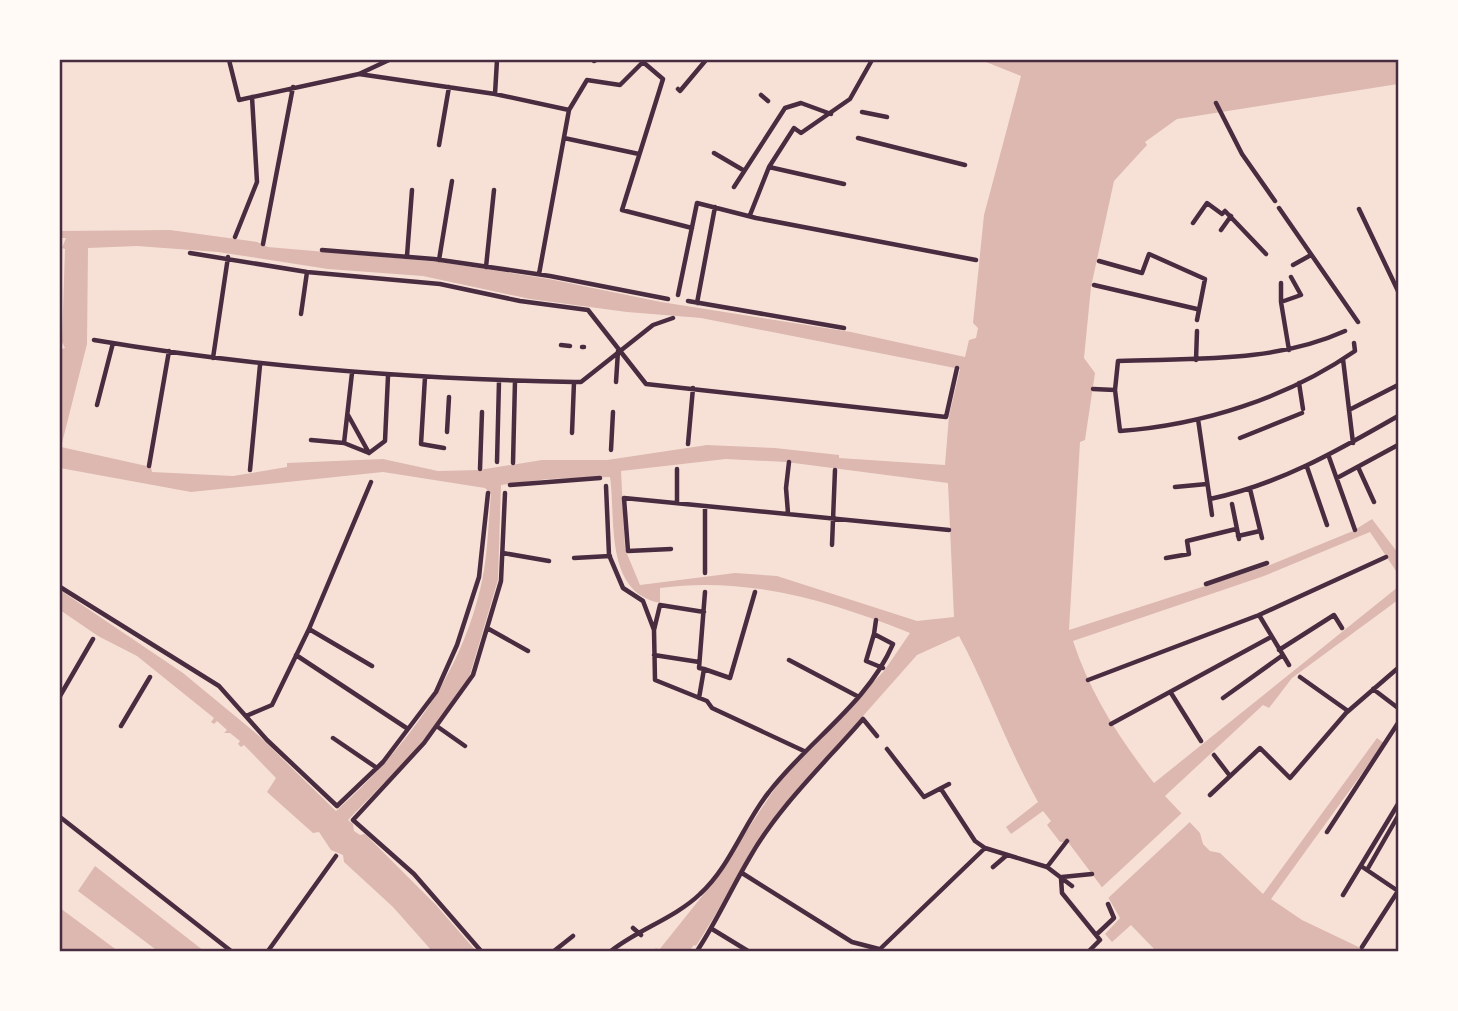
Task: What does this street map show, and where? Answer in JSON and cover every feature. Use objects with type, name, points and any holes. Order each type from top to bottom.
[{"type":"street","points":[[229,60],[239,100],[359,74],[389,60]]},
{"type":"street","points":[[495,93],[497,60]]},
{"type":"street","points":[[678,89],[680,91],[706,60]]},
{"type":"street","points":[[750,215],[769,167],[794,128],[801,133],[832,115],[850,99],[872,60]]},
{"type":"street","points":[[539,274],[569,110],[587,80],[620,85],[633,75],[644,61],[663,79],[622,210],[692,228]]},
{"type":"street","points":[[359,74],[495,93],[569,110]]},
{"type":"street","points":[[439,145],[449,87]]},
{"type":"street","points":[[263,244],[293,88]]},
{"type":"street","points":[[761,95],[768,101]]},
{"type":"street","points":[[235,237],[257,182],[251,97]]},
{"type":"street","points":[[734,187],[782,110],[801,103],[832,115]]},
{"type":"street","points":[[1216,103],[1242,154],[1275,201]]},
{"type":"street","points":[[862,112],[887,117]]},
{"type":"street","points":[[564,138],[639,154]]},
{"type":"street","points":[[858,138],[965,165]]},
{"type":"street","points":[[714,153],[743,170]]},
{"type":"street","points":[[769,167],[844,184]]},
{"type":"street","points":[[439,260],[452,181]]},
{"type":"street","points":[[407,256],[412,190]]},
{"type":"street","points":[[486,267],[494,190]]},
{"type":"street","points":[[678,295],[697,203],[976,260]]},
{"type":"street","points":[[1194,223],[1207,203],[1231,216],[1266,254]]},
{"type":"street","points":[[697,301],[715,208]]},
{"type":"street","points":[[1279,208],[1359,322]]},
{"type":"street","points":[[1359,209],[1398,291]]},
{"type":"street","points":[[1221,230],[1231,216]]},
{"type":"street","points":[[322,250],[407,256],[539,274],[668,299]]},
{"type":"street","points":[[190,253],[228,257],[307,272],[410,280],[528,302],[589,310],[646,384],[946,417],[957,368]]},
{"type":"street","points":[[1099,261],[1142,273],[1149,254],[1205,279],[1197,320]]},
{"type":"street","points":[[1293,265],[1311,255]]},
{"type":"street","points":[[213,358],[228,257]]},
{"type":"street","points":[[301,314],[307,272]]},
{"type":"street","points":[[1281,302],[1301,295],[1292,277]]},
{"type":"street","points":[[1281,283],[1281,302],[1289,350]]},
{"type":"street","points":[[1094,285],[1198,309]]},
{"type":"street","points":[[688,301],[844,328]]},
{"type":"street","points":[[94,340],[260,365],[352,373],[484,382],[581,382],[618,350],[653,325],[673,318]]},
{"type":"street","points":[[1196,360],[1197,331]]},
{"type":"street","points":[[1345,331],[1312,346],[1289,350],[1196,360],[1118,361],[1115,390],[1120,431],[1198,419],[1263,400],[1343,359],[1354,351],[1354,343]]},
{"type":"street","points":[[97,405],[113,343]]},
{"type":"street","points":[[561,345],[570,346]]},
{"type":"street","points":[[616,382],[618,350]]},
{"type":"street","points":[[149,466],[169,351]]},
{"type":"street","points":[[1343,359],[1353,443]]},
{"type":"street","points":[[250,470],[260,365]]},
{"type":"street","points":[[344,443],[352,373]]},
{"type":"street","points":[[369,453],[385,441],[388,376]]},
{"type":"street","points":[[425,377],[421,444],[444,448]]},
{"type":"street","points":[[497,462],[499,381]]},
{"type":"street","points":[[513,463],[515,381]]},
{"type":"street","points":[[572,433],[574,382]]},
{"type":"street","points":[[1240,438],[1303,411],[1299,383]]},
{"type":"street","points":[[1349,410],[1398,385]]},
{"type":"street","points":[[688,444],[693,388]]},
{"type":"street","points":[[1093,389],[1115,390]]},
{"type":"street","points":[[447,432],[449,397]]},
{"type":"street","points":[[480,469],[482,412]]},
{"type":"street","points":[[611,450],[613,412]]},
{"type":"street","points":[[347,414],[369,453]]},
{"type":"street","points":[[1210,499],[1284,478],[1329,457],[1398,416]]},
{"type":"street","points":[[1198,419],[1212,515]]},
{"type":"street","points":[[311,440],[344,443],[369,453]]},
{"type":"street","points":[[1336,478],[1398,444]]},
{"type":"street","points":[[1329,457],[1355,530]]},
{"type":"street","points":[[788,513],[785,487],[789,462]]},
{"type":"street","points":[[1307,467],[1327,525]]},
{"type":"street","points":[[1359,467],[1374,502]]},
{"type":"street","points":[[677,469],[677,503]]},
{"type":"street","points":[[832,545],[835,470]]},
{"type":"street","points":[[510,485],[600,478]]},
{"type":"street","points":[[1284,478],[1286,487]]},
{"type":"street","points":[[246,716],[272,705],[309,629],[371,482]]},
{"type":"street","points":[[1175,488],[1207,484]]},
{"type":"street","points":[[606,486],[610,556],[624,587],[643,601],[654,630]]},
{"type":"street","points":[[1232,504],[1238,538],[1259,534],[1251,489]]},
{"type":"street","points":[[60,587],[219,686],[267,740],[337,807],[377,768],[436,692],[457,645],[479,577],[488,493]]},
{"type":"street","points":[[481,951],[414,874],[353,820],[438,727],[472,675],[501,581],[505,493]]},
{"type":"street","points":[[671,550],[628,551],[624,499],[949,530]]},
{"type":"street","points":[[705,506],[705,573]]},
{"type":"street","points":[[1166,558],[1189,554],[1187,541],[1236,529]]},
{"type":"street","points":[[503,553],[550,561]]},
{"type":"street","points":[[574,558],[610,556]]},
{"type":"street","points":[[1088,680],[1259,614],[1386,557]]},
{"type":"street","points":[[1206,584],[1267,563]]},
{"type":"street","points":[[699,698],[705,592]]},
{"type":"street","points":[[654,655],[701,667],[730,678],[755,592]]},
{"type":"street","points":[[704,612],[660,605],[654,630],[655,680],[699,698],[712,708],[803,751]]},
{"type":"street","points":[[647,609],[658,612]]},
{"type":"street","points":[[1259,614],[1289,665]]},
{"type":"street","points":[[1223,698],[1281,652],[1334,615],[1342,628]]},
{"type":"street","points":[[876,620],[866,661],[883,668]]},
{"type":"street","points":[[487,628],[528,651]]},
{"type":"street","points":[[309,629],[372,666]]},
{"type":"street","points":[[611,951],[641,935],[701,894],[767,794],[803,751],[831,727],[883,668],[893,644],[874,634]]},
{"type":"street","points":[[1111,724],[1271,637]]},
{"type":"street","points":[[60,696],[93,639]]},
{"type":"street","points":[[296,655],[408,729]]},
{"type":"street","points":[[789,660],[857,695]]},
{"type":"street","points":[[1210,795],[1260,748],[1290,778],[1348,710],[1398,668]]},
{"type":"street","points":[[121,726],[150,677]]},
{"type":"street","points":[[1300,677],[1348,710]]},
{"type":"street","points":[[1373,689],[1398,708]]},
{"type":"street","points":[[1171,693],[1202,741]]},
{"type":"street","points":[[696,951],[712,929],[742,873],[775,821],[863,719],[877,736]]},
{"type":"street","points":[[1327,832],[1398,723]]},
{"type":"street","points":[[438,727],[465,746]]},
{"type":"street","points":[[333,738],[377,768]]},
{"type":"street","points":[[887,749],[924,797],[949,784]]},
{"type":"street","points":[[1214,755],[1230,776]]},
{"type":"street","points":[[941,789],[982,849],[1047,867],[1072,886]]},
{"type":"street","points":[[1343,895],[1398,805]]},
{"type":"street","points":[[1367,870],[1398,816]]},
{"type":"street","points":[[60,817],[231,951]]},
{"type":"street","points":[[1047,867],[1068,841]]},
{"type":"street","points":[[742,873],[852,942],[878,950],[982,849]]},
{"type":"street","points":[[993,867],[1007,855]]},
{"type":"street","points":[[268,951],[336,856]]},
{"type":"street","points":[[1361,866],[1398,891],[1362,947]]},
{"type":"street","points":[[1061,877],[1092,874]]},
{"type":"street","points":[[1061,877],[1062,893],[1100,940],[1089,951]]},
{"type":"street","points":[[1096,935],[1114,918],[1108,904]]},
{"type":"street","points":[[633,928],[641,935]]},
{"type":"street","points":[[712,929],[748,951]]},
{"type":"street","points":[[554,951],[573,936]]},
{"type":"shaded area","points":[[981,60],[1398,60],[1398,84],[1177,119],[1145,142],[1147,145],[1114,181],[1091,287],[1084,358],[1095,373],[1085,440],[1080,442],[1069,630],[1270,565],[1353,531],[1372,519],[1398,553],[1398,574],[1370,532],[1264,576],[1073,641],[1088,680],[1107,715],[1154,783],[1398,587],[1398,600],[1292,678],[1269,708],[1263,705],[1165,796],[1200,833],[1203,844],[1210,851],[1220,853],[1263,894],[1377,738],[1384,743],[1271,899],[1302,920],[1367,951],[1156,951],[1131,925],[1112,942],[1105,934],[1120,918],[1104,890],[1068,842],[1060,842],[1047,825],[1051,821],[1043,811],[1011,834],[1006,827],[1038,802],[959,636],[917,655],[817,768],[777,816],[696,946],[689,951],[653,951],[656,948],[659,950],[707,890],[784,775],[884,671],[910,633],[819,602],[757,589],[725,585],[660,588],[660,603],[642,596],[629,585],[616,552],[610,477],[548,479],[501,485],[498,580],[469,678],[447,712],[408,758],[348,820],[353,824],[354,831],[360,835],[365,834],[436,905],[476,951],[432,951],[393,907],[344,862],[343,855],[331,850],[319,832],[313,833],[267,792],[276,778],[244,745],[241,747],[238,744],[240,741],[230,733],[224,733],[227,730],[217,721],[214,724],[211,722],[214,718],[137,656],[98,636],[60,610],[60,590],[183,673],[258,735],[336,811],[361,788],[406,738],[443,683],[458,654],[483,578],[491,494],[485,488],[383,472],[191,492],[60,468],[62,349],[65,348],[62,342],[65,249],[62,248],[66,238],[60,238],[60,231],[170,230],[257,242],[268,247],[441,262],[549,279],[661,302],[851,332],[965,357],[969,340],[976,338],[978,328],[973,323],[984,215],[1021,76]],"holes":[[[137,246],[218,252],[328,269],[423,276],[530,299],[627,312],[701,318],[960,369],[949,416],[945,465],[839,458],[839,455],[775,448],[707,445],[607,460],[542,460],[479,470],[438,471],[383,459],[287,463],[287,467],[233,476],[152,472],[151,467],[61,447],[87,344],[88,248]],[[726,459],[786,462],[948,483],[954,617],[917,621],[777,576],[735,573],[640,585],[625,549],[621,471]]]},
{"type":"shaded area","points":[[95,866],[204,951],[154,951],[155,949],[78,891]]},
{"type":"shaded area","points":[[60,908],[118,951],[60,951]]},
{"type":"pier","points":[[1184,811],[1192,820],[1106,900],[1099,890]]}]
